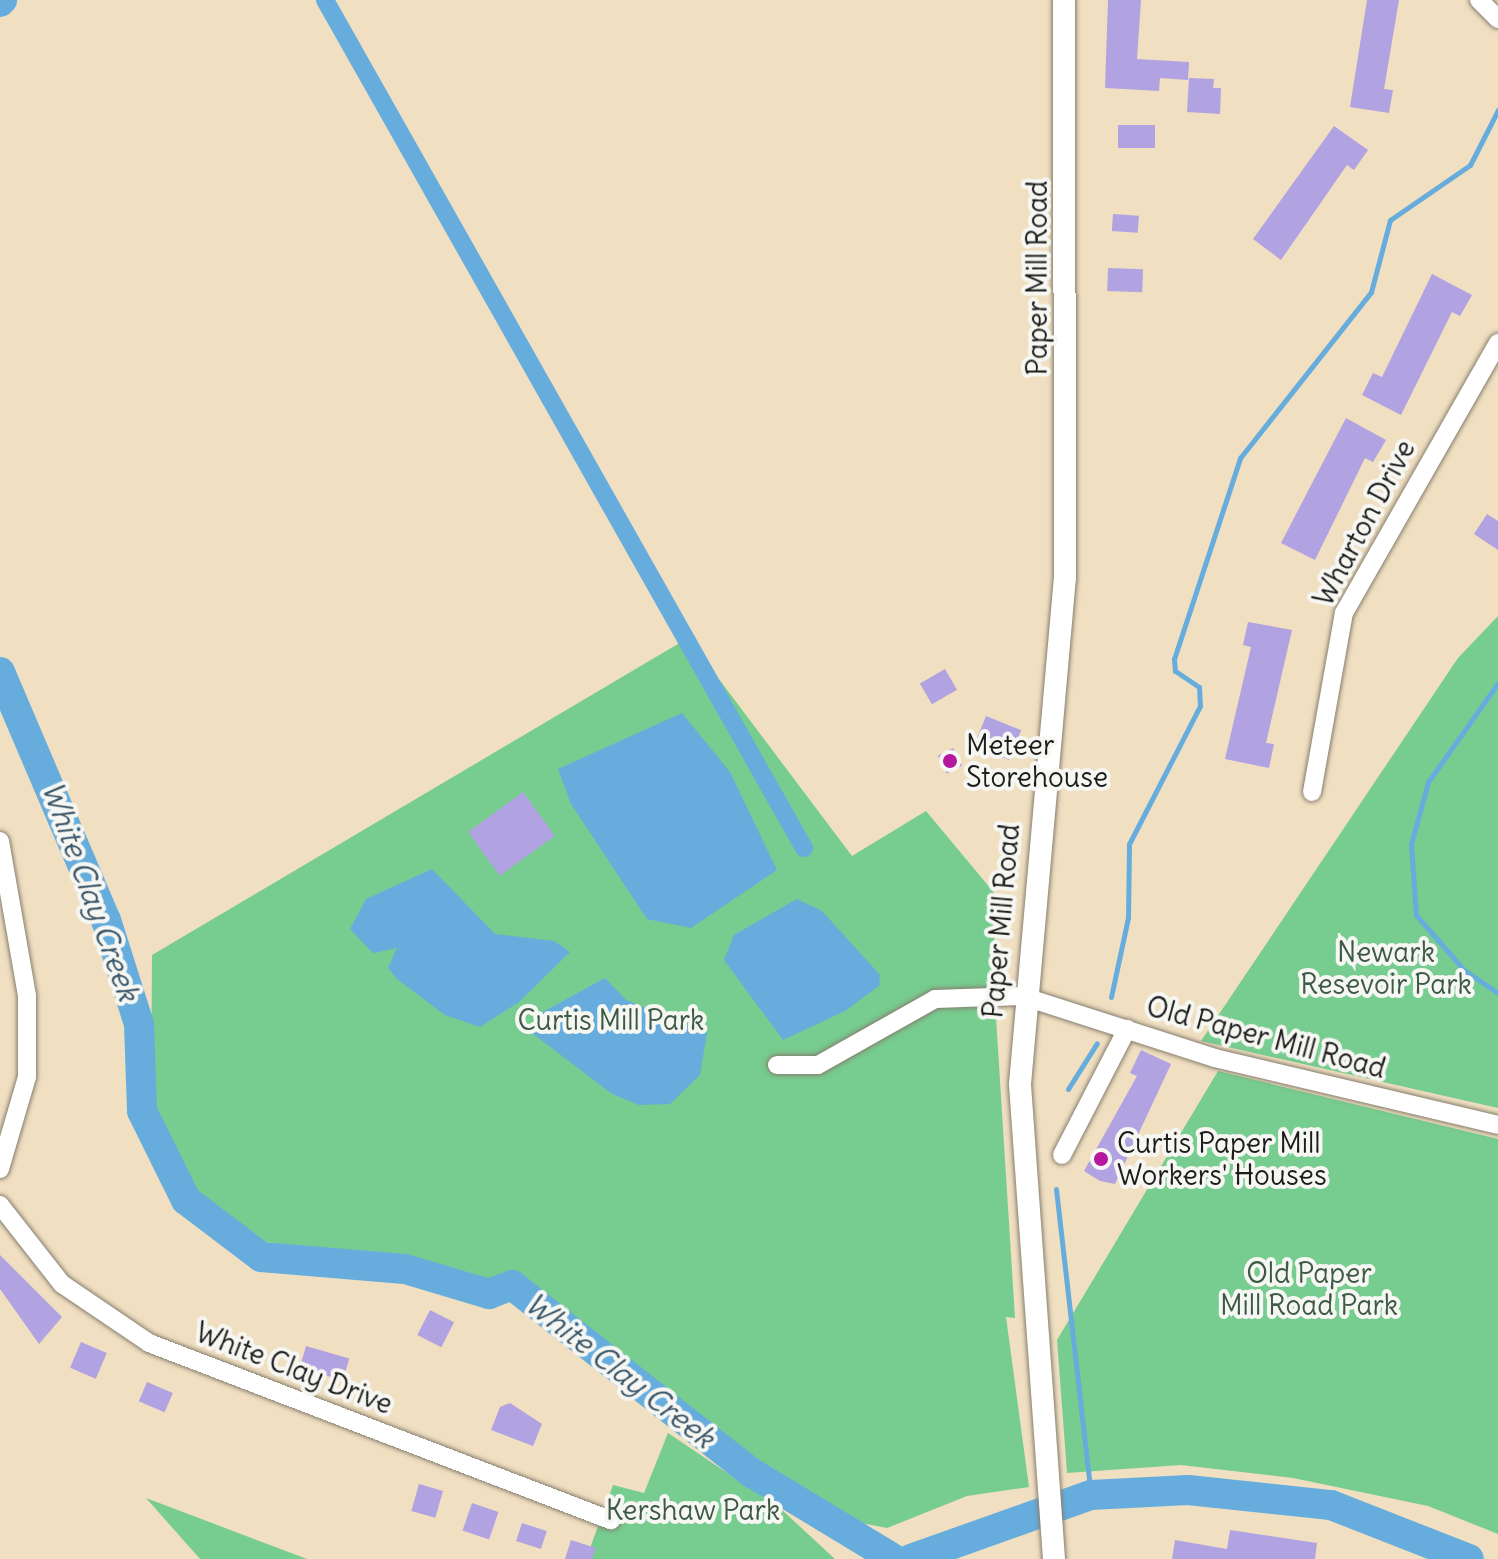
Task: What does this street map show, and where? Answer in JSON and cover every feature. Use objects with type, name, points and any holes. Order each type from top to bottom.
[{"type":"main road","name":"Paper Mill Road","points":[[1054,1559],[1022,1158],[1022,996],[1065,577],[1064,0]]},
{"type":"street","points":[[1479,0],[1498,19]]},
{"type":"street","name":"Wharton Drive","points":[[1312,792],[1344,613],[1498,343]]},
{"type":"street","points":[[0,841],[27,1023],[27,1077],[0,1169]]},
{"type":"street","name":"Old Paper Mill Road","points":[[777,1065],[818,1065],[949,995],[1022,996],[1215,1058],[1498,1125]]},
{"type":"street","points":[[1062,1155],[1127,1029]]},
{"type":"street","name":"White Clay Drive","points":[[0,1205],[62,1284],[149,1343],[611,1520]]},
{"type":"green space","name":"Newark Resevoir Park","points":[[1498,616],[1498,1108],[1201,1041],[1458,658]]},
{"type":"green space","name":"Curtis Mill Park","points":[[688,638],[852,856],[926,811],[1001,901],[992,954],[1015,1318],[1006,1317],[1029,1487],[967,1496],[887,1528],[814,1514],[578,1333],[470,1274],[260,1241],[193,1195],[151,1107],[152,955]]},
{"type":"green space","name":"Old Paper Mill Road Park","points":[[1218,1071],[1498,1139],[1498,1534],[1428,1506],[1293,1478],[1181,1465],[1067,1473],[1057,1340]]},
{"type":"green space","name":"Kershaw Park","points":[[668,1433],[782,1510],[835,1559],[586,1559],[613,1485],[644,1493]]},
{"type":"green space","points":[[146,1498],[307,1559],[200,1559]]},
{"type":"water","points":[[682,713],[730,772],[777,870],[691,928],[647,919],[571,804],[558,769]]},
{"type":"water","points":[[432,869],[495,934],[554,941],[570,952],[519,1002],[480,1027],[445,1015],[397,979],[388,968],[397,948],[373,953],[350,929],[366,899]]},
{"type":"water","points":[[797,899],[822,911],[880,975],[879,986],[845,1011],[783,1040],[724,960],[734,935]]},
{"type":"water","points":[[605,978],[626,1000],[707,1033],[700,1075],[670,1104],[639,1105],[612,1094],[532,1033],[543,1012]]},
{"type":"building","points":[[1108,0],[1141,0],[1137,59],[1189,62],[1188,80],[1160,78],[1159,91],[1105,88]]},
{"type":"building","points":[[1367,0],[1399,0],[1384,89],[1393,90],[1389,113],[1350,107]]},
{"type":"building","points":[[1189,78],[1214,79],[1213,88],[1221,88],[1220,114],[1187,112]]},
{"type":"building","points":[[1118,125],[1155,125],[1155,148],[1118,148]]},
{"type":"building","points":[[1334,126],[1368,150],[1354,170],[1347,165],[1281,260],[1253,239]]},
{"type":"building","points":[[1113,214],[1139,216],[1138,233],[1112,231]]},
{"type":"building","points":[[1108,268],[1143,269],[1142,292],[1107,291]]},
{"type":"building","points":[[1432,274],[1472,295],[1460,316],[1452,312],[1401,415],[1362,395],[1373,373],[1382,377]]},
{"type":"building","points":[[1346,418],[1386,440],[1373,462],[1365,458],[1315,560],[1281,543]]},
{"type":"building","points":[[1487,514],[1498,521],[1498,550],[1474,534]]},
{"type":"building","points":[[1248,622],[1292,630],[1266,743],[1274,744],[1269,768],[1225,759],[1251,647],[1243,645]]},
{"type":"building","points":[[945,669],[957,690],[932,704],[920,684]]},
{"type":"building","points":[[986,716],[1021,730],[1009,760],[974,746]]},
{"type":"building","name":"Meteer Storehouse","points":[[953,748],[962,766],[947,774],[938,756]]},
{"type":"building","points":[[523,792],[555,836],[500,876],[468,832]]},
{"type":"building","points":[[1141,1050],[1171,1064],[1115,1184],[1100,1181],[1084,1171],[1137,1076],[1130,1073]]},
{"type":"building","points":[[0,1255],[62,1317],[39,1344],[0,1289]]},
{"type":"building","points":[[430,1310],[454,1322],[441,1347],[417,1335]]},
{"type":"building","points":[[81,1342],[107,1353],[96,1379],[70,1368]]},
{"type":"building","points":[[306,1346],[349,1358],[343,1381],[300,1368]]},
{"type":"building","points":[[147,1382],[173,1393],[165,1412],[139,1401]]},
{"type":"building","points":[[510,1403],[542,1424],[533,1446],[491,1430],[500,1407]]},
{"type":"building","points":[[419,1484],[443,1491],[435,1518],[411,1511]]},
{"type":"building","points":[[472,1503],[498,1512],[489,1540],[463,1530]]},
{"type":"building","points":[[522,1523],[547,1531],[541,1549],[516,1541]]},
{"type":"building","points":[[1230,1530],[1317,1543],[1315,1559],[1172,1559],[1175,1540],[1227,1549]]},
{"type":"building","points":[[571,1540],[596,1548],[592,1559],[565,1559]]},
{"type":"waterway","points":[[325,0],[804,848]]},
{"type":"waterway","points":[[1111,997],[1128,918],[1129,844],[1200,706],[1199,687],[1175,671],[1174,659],[1240,458],[1371,292],[1390,220],[1470,165],[1498,110]]},
{"type":"waterway","name":"White Clay Creek","points":[[0,672],[106,920],[139,1024],[142,1111],[186,1200],[261,1257],[405,1269],[489,1294],[512,1285],[752,1473],[894,1559]]},
{"type":"waterway","points":[[1498,683],[1428,782],[1411,844],[1416,915],[1464,970],[1498,993]]},
{"type":"waterway","points":[[1068,1089],[1097,1043]]},
{"type":"waterway","points":[[1056,1189],[1091,1495]]},
{"type":"waterway","name":"White Clay Creek","points":[[911,1559],[1091,1495],[1188,1490],[1331,1505],[1469,1559]]},
{"type":"place","name":"Meteer Storehouse","points":[[950,761]]},
{"type":"place","name":"Curtis Paper Mill Workers' Houses","points":[[1101,1159]]}]
